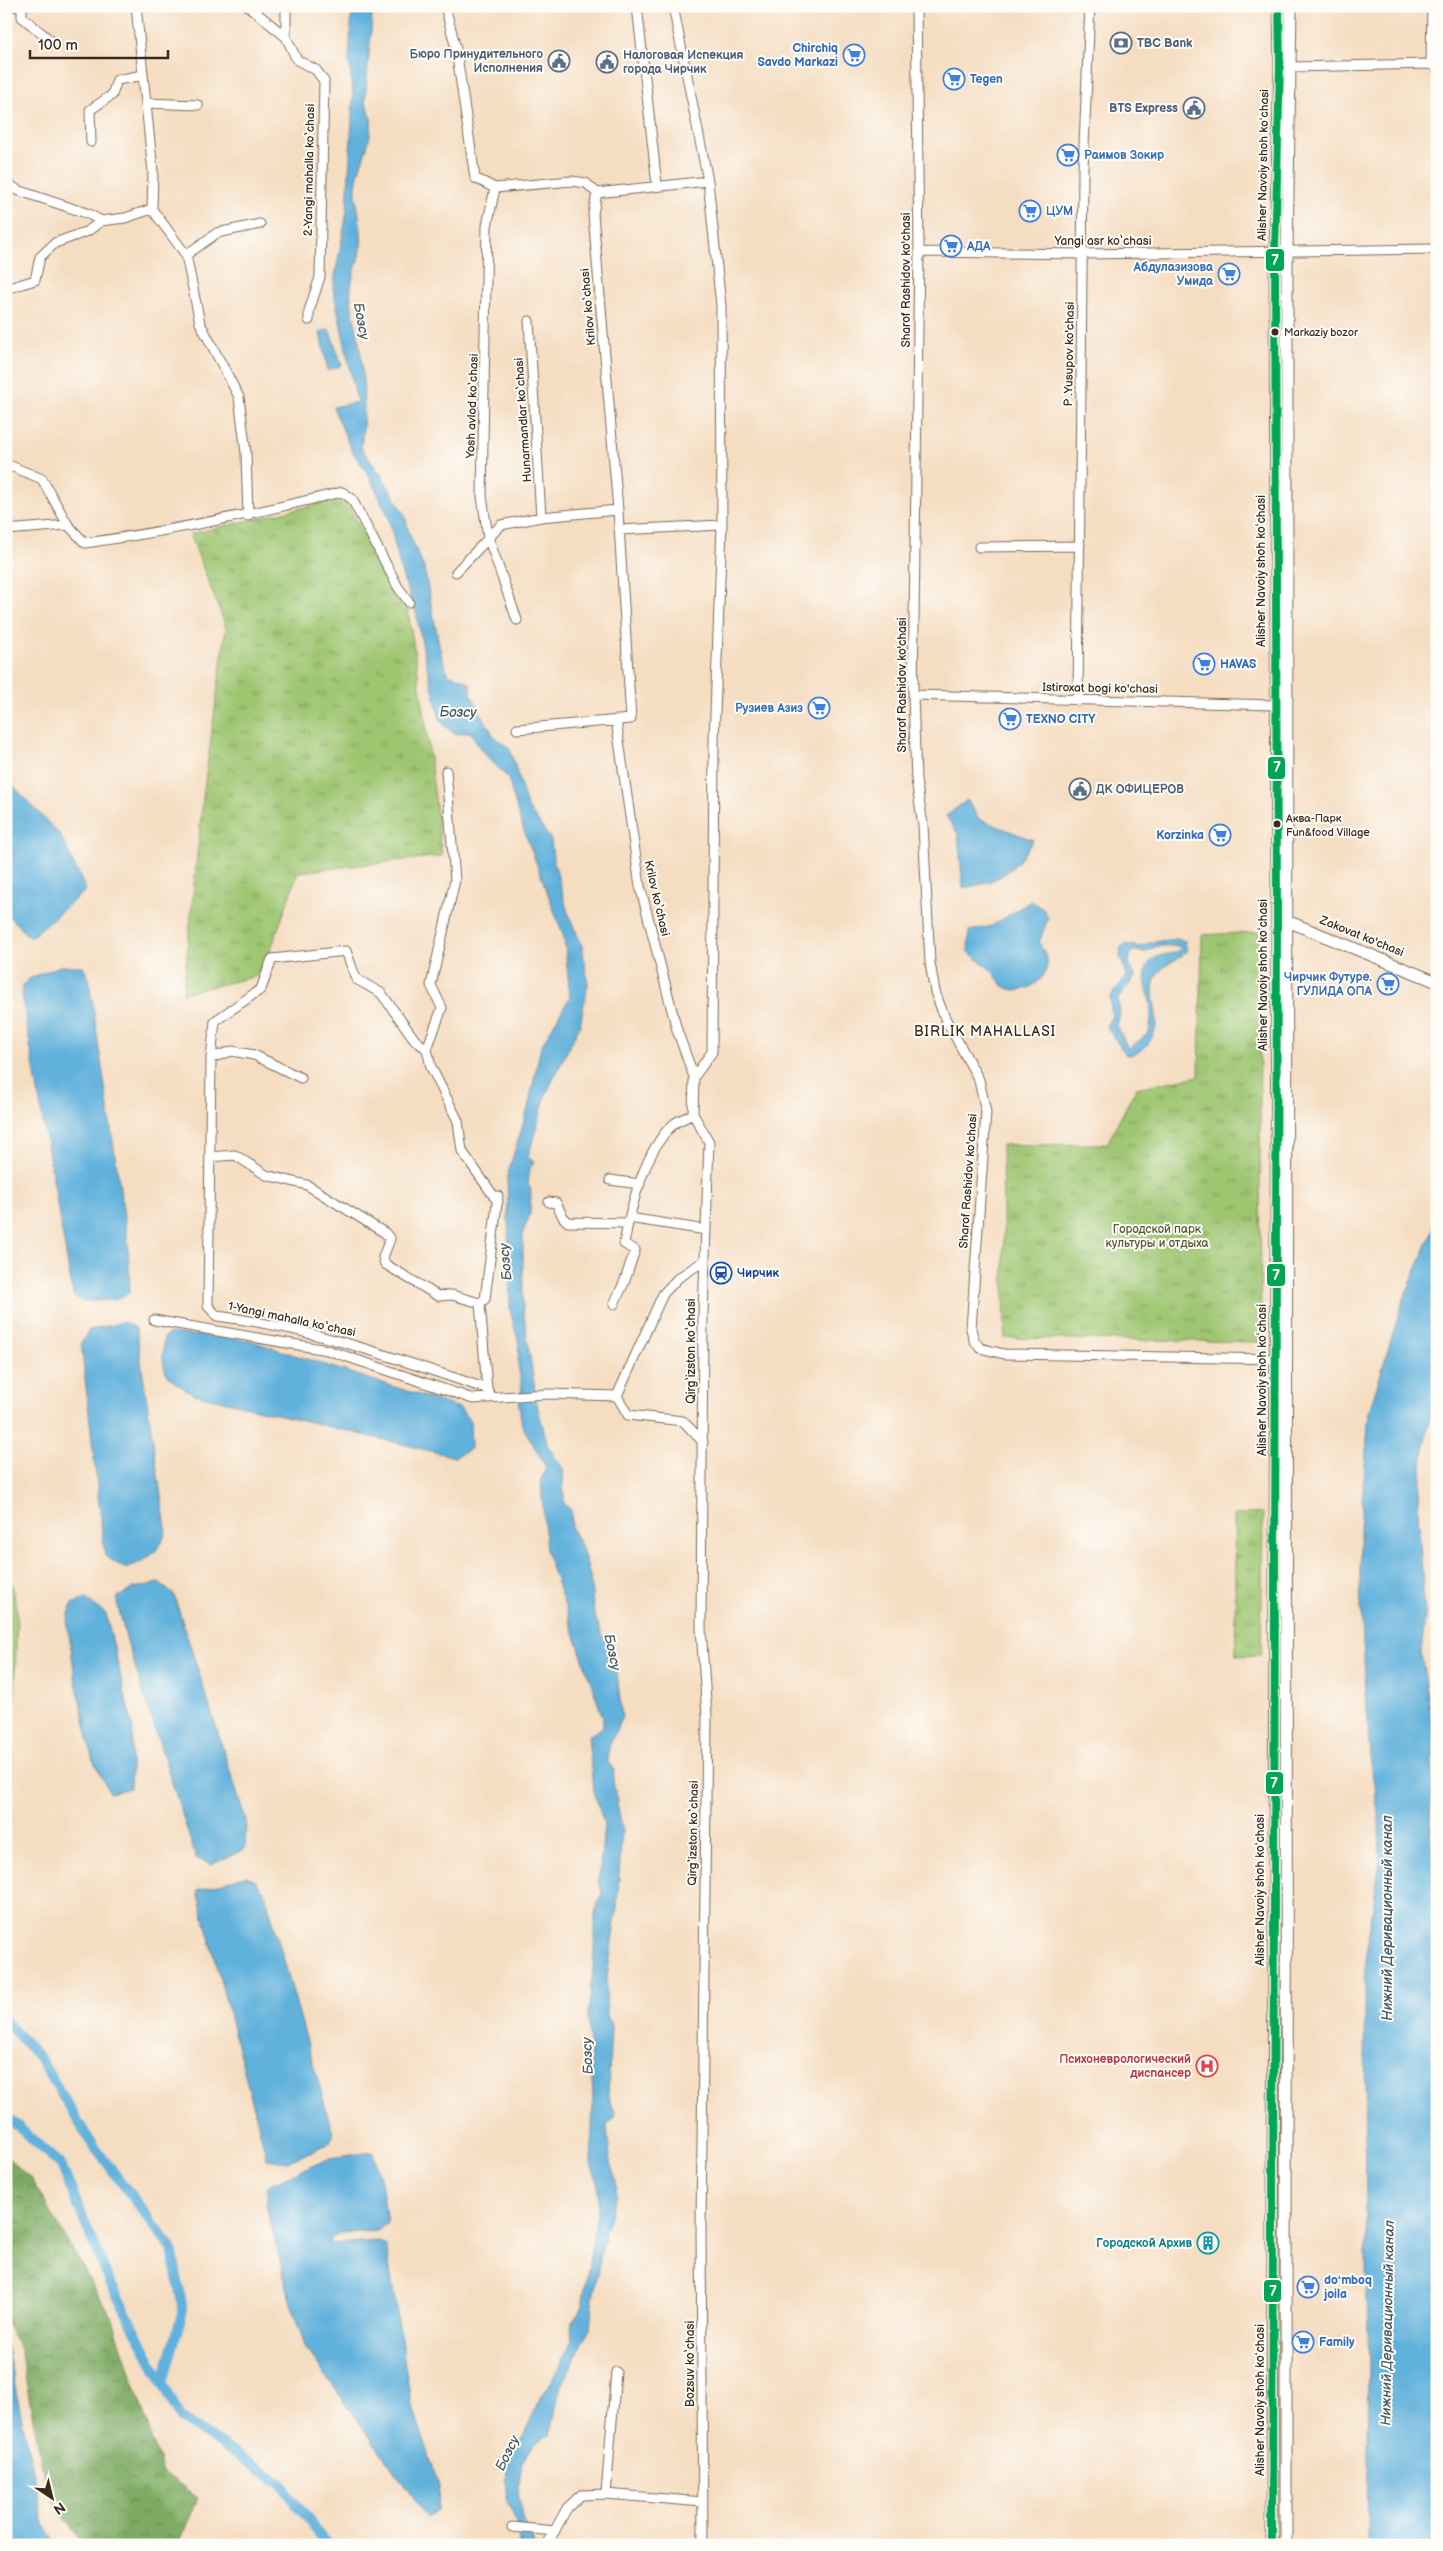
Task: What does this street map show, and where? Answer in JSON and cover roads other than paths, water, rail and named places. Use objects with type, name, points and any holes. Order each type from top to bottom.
[{"type":"main road","name":"Alisher Navoiy shoh koʻchasi","points":[[1272,2545],[1281,1359],[1282,921],[1279,6]]},
{"type":"main road","name":"Alisher Navoiy shoh koʻchasi","points":[[1281,251],[1291,66],[1291,6]]},
{"type":"main road","name":"Zakovat ko'chasi","points":[[1282,921],[1437,982]]},
{"type":"main road","name":"Alisher Navoiy shoh koʻchasi","points":[[1281,1359],[1286,2545]]},
{"type":"main road","points":[[1274,2213],[1286,2213]]},
{"type":"street","points":[[6,7],[22,6],[22,16],[56,45]]},
{"type":"street","points":[[136,6],[153,172],[152,208],[186,256],[200,323],[239,397],[246,453],[248,516]]},
{"type":"street","name":"2-Yangi mahalla ko‘chasi","points":[[248,6],[286,37]]},
{"type":"street","name":"2-Yangi mahalla ko‘chasi","points":[[286,6],[286,37],[296,60],[316,70],[324,81],[320,277],[309,311],[309,320]]},
{"type":"street","points":[[445,6],[456,49],[475,178],[495,188],[570,181],[586,182],[598,193],[708,181]]},
{"type":"street","points":[[637,6],[657,186]]},
{"type":"street","points":[[673,6],[708,181],[721,306],[722,525],[714,740],[712,1052],[694,1077]]},
{"type":"street","name":"Sharof Rashidov ko'chasi","points":[[916,6],[919,252],[913,696],[916,780],[923,825],[932,978],[945,1018],[979,1080],[986,1112],[971,1329],[974,1340],[980,1348],[1004,1354],[1281,1359]]},
{"type":"street","name":"P .Yusupov ko'chasi","points":[[1078,701],[1083,170],[1090,6]]},
{"type":"street","points":[[1291,66],[1434,66],[1432,6]]},
{"type":"street","points":[[92,142],[90,110],[112,95],[118,80],[143,75]]},
{"type":"street","points":[[146,103],[198,105]]},
{"type":"street","points":[[6,182],[16,190],[88,214],[101,221]]},
{"type":"street","name":"Yosh avlod ko‘chasi","points":[[495,188],[487,226],[482,496],[488,537],[517,620]]},
{"type":"street","name":"Krilov ko‘chasi","points":[[598,193],[593,214],[618,510],[631,719],[616,720],[640,886],[677,1030],[694,1077]]},
{"type":"street","points":[[6,288],[34,280],[40,257],[55,243],[88,231],[101,221],[125,218],[152,208]]},
{"type":"street","points":[[186,256],[217,234],[260,224]]},
{"type":"street","name":"Yangi asr ko‘chasi","points":[[919,252],[1083,254],[1437,249]]},
{"type":"street","name":"Hunarmandlar ko‘chasi","points":[[529,321],[541,517]]},
{"type":"street","points":[[6,464],[42,479],[68,525],[85,543],[165,532],[248,516],[342,492],[352,498],[398,587],[410,602]]},
{"type":"street","points":[[456,572],[501,525],[541,517],[618,510]]},
{"type":"street","points":[[6,530],[68,525]]},
{"type":"street","points":[[619,530],[722,525]]},
{"type":"street","points":[[979,547],[1080,546]]},
{"type":"street","name":"Istiroxat bogi ko'chasi","points":[[913,696],[1281,705]]},
{"type":"street","points":[[517,730],[616,720]]},
{"type":"street","points":[[446,771],[455,880],[431,985],[442,1008],[427,1049],[431,1067],[458,1121],[462,1151],[498,1199],[485,1299],[480,1303]]},
{"type":"street","name":"1-Yangi mahalla ko‘chasi","points":[[427,1049],[415,1040],[381,993],[356,979],[346,951],[272,959],[261,989],[215,1021],[211,1058],[208,1306],[217,1316],[300,1331],[353,1344],[487,1389]]},
{"type":"street","points":[[211,1058],[232,1051],[254,1055],[301,1078]]},
{"type":"street","name":"Qirg‘izston ko‘chasi","points":[[694,1077],[693,1114],[708,1142],[704,1261],[702,1442],[701,1628],[707,1716],[701,2225]]},
{"type":"street","points":[[614,1304],[624,1283],[635,1250],[624,1244],[640,1184],[656,1147],[675,1124],[693,1114]]},
{"type":"street","points":[[210,1157],[235,1156],[266,1175],[307,1185],[385,1233],[390,1239],[383,1257],[385,1264],[438,1296],[452,1295],[480,1303]]},
{"type":"street","points":[[610,1180],[640,1184]]},
{"type":"street","points":[[548,1202],[556,1203],[563,1217],[568,1222],[629,1220],[706,1230]]},
{"type":"street","name":"Qirg‘izston ko‘chasi","points":[[702,1442],[684,1421],[628,1415],[617,1396],[663,1294],[678,1278],[704,1261]]},
{"type":"street","points":[[480,1303],[487,1389],[492,1398]]},
{"type":"street","points":[[154,1320],[327,1350],[473,1399],[547,1394],[617,1396]]},
{"type":"street","name":"Bozsuv ko‘chasi","points":[[701,2225],[703,2545]]},
{"type":"street","points":[[606,2494],[616,2372]]},
{"type":"street","points":[[547,2545],[567,2508],[581,2495],[606,2494],[703,2502]]},
{"type":"street","points":[[512,2527],[530,2527],[554,2531]]},
{"type":"water","name":"Бозсу","points":[[352,6],[373,6],[365,102],[370,112],[371,123],[368,145],[357,178],[356,189],[361,246],[350,294],[358,335],[363,377],[364,406],[361,448],[382,476],[405,515],[409,533],[424,568],[441,654],[448,674],[464,679],[471,685],[471,694],[493,735],[510,749],[527,806],[551,840],[553,858],[567,910],[582,946],[588,984],[580,1025],[546,1094],[528,1157],[534,1162],[530,1168],[528,1184],[531,1190],[530,1215],[523,1232],[523,1309],[537,1404],[548,1446],[563,1469],[564,1503],[571,1510],[572,1529],[582,1548],[590,1575],[594,1614],[602,1635],[611,1643],[617,1672],[622,1719],[609,1745],[608,1762],[614,1770],[613,1781],[622,1828],[617,1908],[606,1984],[607,2015],[611,2026],[608,2096],[615,2116],[607,2125],[617,2194],[605,2231],[592,2303],[590,2329],[561,2385],[550,2436],[539,2441],[531,2448],[521,2468],[519,2492],[522,2516],[534,2545],[520,2545],[518,2525],[507,2501],[505,2478],[511,2457],[524,2437],[537,2405],[560,2367],[572,2340],[571,2326],[582,2306],[599,2201],[597,2180],[591,2163],[593,2097],[588,2014],[595,1951],[595,1912],[602,1892],[599,1881],[604,1824],[593,1789],[588,1736],[603,1727],[603,1718],[546,1551],[541,1480],[546,1467],[522,1425],[519,1405],[522,1387],[518,1365],[519,1344],[510,1310],[507,1176],[528,1108],[541,1046],[570,997],[564,937],[519,817],[508,778],[480,749],[471,732],[454,734],[441,722],[416,612],[402,575],[388,516],[370,477],[352,451],[333,407],[357,402],[333,288],[347,211],[353,96],[349,60]]},
{"type":"water","points":[[329,329],[342,365],[328,371],[320,333]]},
{"type":"water","points":[[6,778],[60,835],[86,890],[30,938],[6,913]]},
{"type":"water","points":[[967,800],[979,819],[1033,840],[1019,860],[1004,874],[976,886],[963,888],[958,834],[946,816]]},
{"type":"water","points":[[1031,901],[1043,909],[1048,918],[1039,943],[1047,959],[1046,971],[1039,981],[1028,988],[1022,990],[1010,989],[1002,985],[992,971],[968,951],[969,931],[992,926]]},
{"type":"water","points":[[1176,939],[1185,941],[1187,952],[1157,974],[1153,988],[1156,1028],[1142,1050],[1135,1054],[1126,1055],[1106,1026],[1112,1016],[1110,998],[1126,976],[1120,955],[1121,947],[1126,944],[1139,947],[1152,942]],"holes":[[[1157,946],[1178,946],[1181,949],[1171,954],[1161,955],[1147,966],[1145,976],[1151,1010],[1149,1033],[1128,1049],[1117,1025],[1120,1014],[1118,999],[1135,977],[1129,967],[1130,954],[1132,951],[1145,952]]]},
{"type":"water","points":[[60,966],[83,966],[89,980],[128,1242],[130,1292],[117,1299],[84,1302],[73,1295],[23,1005],[22,986],[30,978]]},
{"type":"water","name":"Нижний Деривационный канал","points":[[1437,1220],[1437,1389],[1424,1445],[1418,1510],[1425,1618],[1421,1654],[1434,1734],[1431,1829],[1437,1903],[1434,1989],[1437,2066],[1437,2324],[1433,2360],[1437,2380],[1437,2545],[1367,2545],[1369,2363],[1366,2268],[1365,1961],[1380,1861],[1379,1819],[1370,1758],[1360,1590],[1360,1529],[1369,1412],[1403,1301]]},
{"type":"water","points":[[124,1322],[136,1328],[166,1529],[161,1544],[151,1555],[139,1563],[124,1568],[105,1556],[81,1343],[89,1330]]},
{"type":"water","points":[[171,1333],[248,1340],[460,1408],[470,1421],[471,1448],[455,1457],[194,1394],[176,1383],[166,1373],[163,1359],[164,1337]]},
{"type":"water","points":[[159,1583],[174,1595],[246,1821],[245,1849],[211,1865],[196,1858],[126,1638],[116,1598],[134,1588]]},
{"type":"water","points":[[85,1598],[106,1614],[133,1728],[130,1788],[110,1793],[92,1758],[75,1677],[67,1620],[72,1604]]},
{"type":"water","points":[[245,1876],[254,1879],[265,1893],[333,2134],[328,2144],[287,2162],[267,2159],[197,1891]]},
{"type":"water","points":[[373,2152],[381,2181],[387,2223],[377,2231],[339,2233],[329,2239],[332,2244],[380,2241],[386,2245],[411,2401],[439,2485],[438,2510],[427,2517],[306,2348],[293,2312],[266,2205],[268,2185],[330,2158]]},
{"type":"water","points":[[6,2344],[44,2524],[57,2545],[6,2545]]},
{"type":"waterway","points":[[6,2022],[39,2057],[90,2141],[172,2249],[183,2310],[163,2383]]},
{"type":"waterway","points":[[6,2116],[61,2165],[108,2278],[181,2418],[280,2483],[328,2545]]},
{"type":"place","name":"TBC Bank","points":[[1121,43]]},
{"type":"place","name":"Chirchiq Savdo Markazi","points":[[854,55]]},
{"type":"place","name":"Бюро Принудительного Исполнения","points":[[559,61]]},
{"type":"place","name":"Налоговая Испекция города Чирчик","points":[[607,62]]},
{"type":"place","name":"Tegen","points":[[954,79]]},
{"type":"place","name":"BTS Express","points":[[1194,108]]},
{"type":"place","name":"Раимов Зокир","points":[[1068,155]]},
{"type":"place","name":"ЦУМ","points":[[1030,211]]},
{"type":"place","name":"АДА","points":[[951,246]]},
{"type":"place","name":"Абдулазизова Умида","points":[[1229,274]]},
{"type":"place","name":"Markaziy bozor","points":[[1275,332]]},
{"type":"place","name":"HAVAS","points":[[1204,664]]},
{"type":"place","name":"Рузиев Азиз","points":[[819,708]]},
{"type":"place","name":"TEXNO CITY","points":[[1010,719]]},
{"type":"place","name":"ДК ОФИЦЕРОВ","points":[[1080,789]]},
{"type":"place","name":"Аква-Парк Fun&food Village","points":[[1277,824]]},
{"type":"place","name":"Korzinka","points":[[1220,835]]},
{"type":"place","name":"Чирчик Футуре. ГУЛИДА ОПА","points":[[1388,984]]},
{"type":"place","name":"Чирчик","points":[[721,1273]]},
{"type":"place","name":"Психоневрологический диспансер","points":[[1207,2066]]},
{"type":"place","name":"Городской Архив","points":[[1208,2243]]},
{"type":"place","name":"doʻmboq joila","points":[[1308,2287]]},
{"type":"place","name":"Family","points":[[1303,2342]]},
{"type":"district","name":"BIRLIK MAHALLASI","points":[[985,1031]]},
{"type":"park label","name":"Городской парк культуры и отдыха","points":[[1157,1236]]}]
